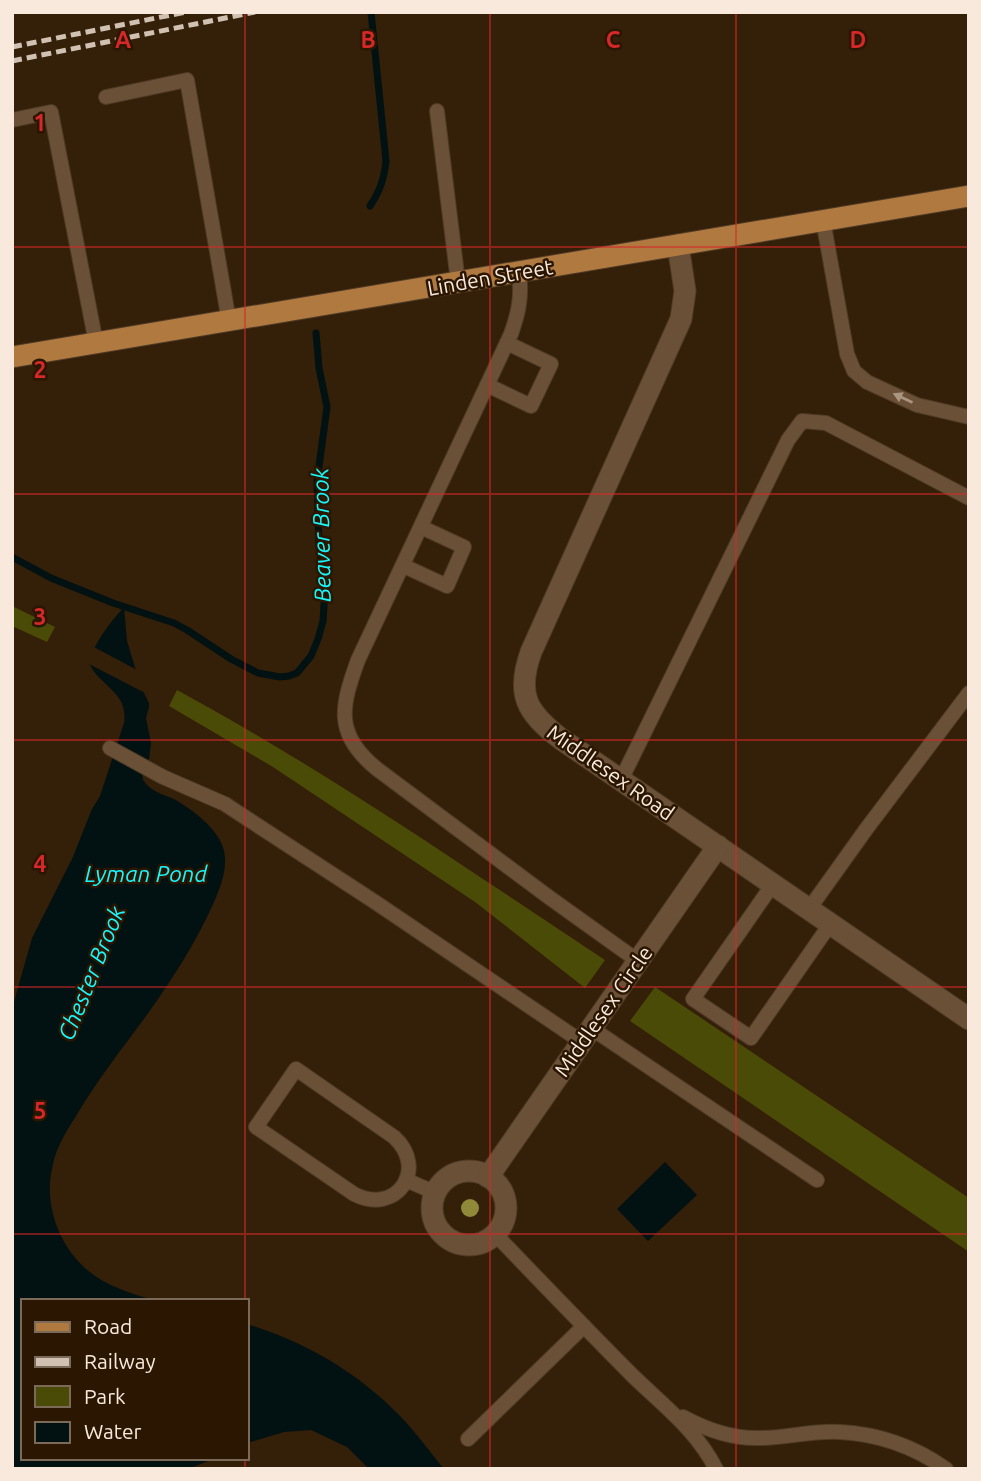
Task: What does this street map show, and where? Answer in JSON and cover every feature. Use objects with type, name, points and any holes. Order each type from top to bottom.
[{"type":"main road","name":"Linden Street","points":[[12,357],[969,196]]},
{"type":"street","name":"Middlesex Road","points":[[678,245],[685,291],[681,319],[531,652],[524,674],[526,698],[543,724],[561,739],[969,1019]]},
{"type":"street","name":"Middlesex Circle","points":[[488,1177],[718,846]]},
{"type":"street","points":[[471,1172],[488,1177],[500,1188],[506,1204],[504,1221],[495,1234],[476,1244],[461,1244],[443,1234],[435,1222],[432,1207],[440,1186],[454,1175],[471,1172]]},
{"type":"lane","points":[[106,97],[187,80],[229,321]]},
{"type":"lane","points":[[437,111],[458,282]]},
{"type":"lane","points":[[12,120],[51,112],[96,343]]},
{"type":"lane","points":[[823,220],[847,354],[854,371],[867,382],[917,405],[969,417]]},
{"type":"lane","points":[[519,272],[519,309],[507,343],[358,660],[348,690],[345,721],[351,743],[366,761],[638,961]]},
{"type":"lane","points":[[487,385],[531,406],[551,364],[507,343]]},
{"type":"lane","points":[[621,780],[788,440],[802,421],[826,424],[969,498]]},
{"type":"lane","points":[[404,566],[447,586],[464,547],[421,527]]},
{"type":"lane","points":[[809,909],[969,693]]},
{"type":"lane","points":[[110,748],[225,804],[375,902],[817,1180]]},
{"type":"lane","points":[[773,884],[693,999],[739,1030],[751,1038],[831,923]]},
{"type":"lane","points":[[296,1069],[402,1144],[410,1165],[406,1180],[396,1193],[386,1199],[364,1199],[256,1127],[296,1069]]},
{"type":"lane","points":[[406,1180],[436,1193]]},
{"type":"lane","points":[[495,1234],[691,1431],[716,1469]]},
{"type":"lane","points":[[468,1439],[584,1326]]},
{"type":"lane","points":[[664,1405],[701,1427],[730,1435],[759,1438],[814,1432],[865,1434],[913,1450],[946,1469]]},
{"type":"green space","points":[[12,606],[55,627],[47,642],[12,626]]},
{"type":"green space","points":[[177,690],[340,786],[605,960],[585,988],[475,902],[273,767],[169,706]]},
{"type":"green space","points":[[655,987],[969,1198],[969,1252],[630,1021]]},
{"type":"water","name":"Lyman Pond","points":[[124,607],[127,641],[141,687],[149,703],[146,718],[151,743],[149,759],[142,771],[143,780],[153,790],[189,808],[211,828],[224,851],[225,868],[207,917],[180,966],[84,1102],[61,1141],[53,1162],[51,1203],[61,1236],[69,1250],[90,1272],[102,1280],[114,1287],[151,1299],[21,1299],[21,1460],[211,1460],[188,1469],[12,1469],[12,1009],[32,938],[100,796],[124,723],[124,712],[118,696],[89,663],[108,626]]},
{"type":"water","points":[[665,1162],[697,1195],[648,1241],[617,1209]]},
{"type":"water","points":[[248,1324],[309,1349],[365,1385],[405,1421],[444,1469],[369,1469],[347,1447],[311,1430],[284,1432],[248,1443]]},
{"type":"pier","points":[[92,646],[141,672],[149,695],[85,662]]},
{"type":"waterway","name":"Beaver Brook","points":[[370,206],[381,185],[386,161],[371,12]]},
{"type":"waterway","name":"Beaver Brook","points":[[12,557],[51,578],[113,603],[174,623],[258,673],[280,677],[297,673],[311,656],[318,639],[323,621],[325,590],[319,545],[317,481],[327,407],[319,368],[316,333]]},
{"type":"railway","points":[[12,47],[186,12]]},
{"type":"railway","points":[[12,61],[255,12]]},
{"type":"water label","name":"Chester Brook","points":[[91,973]]}]
